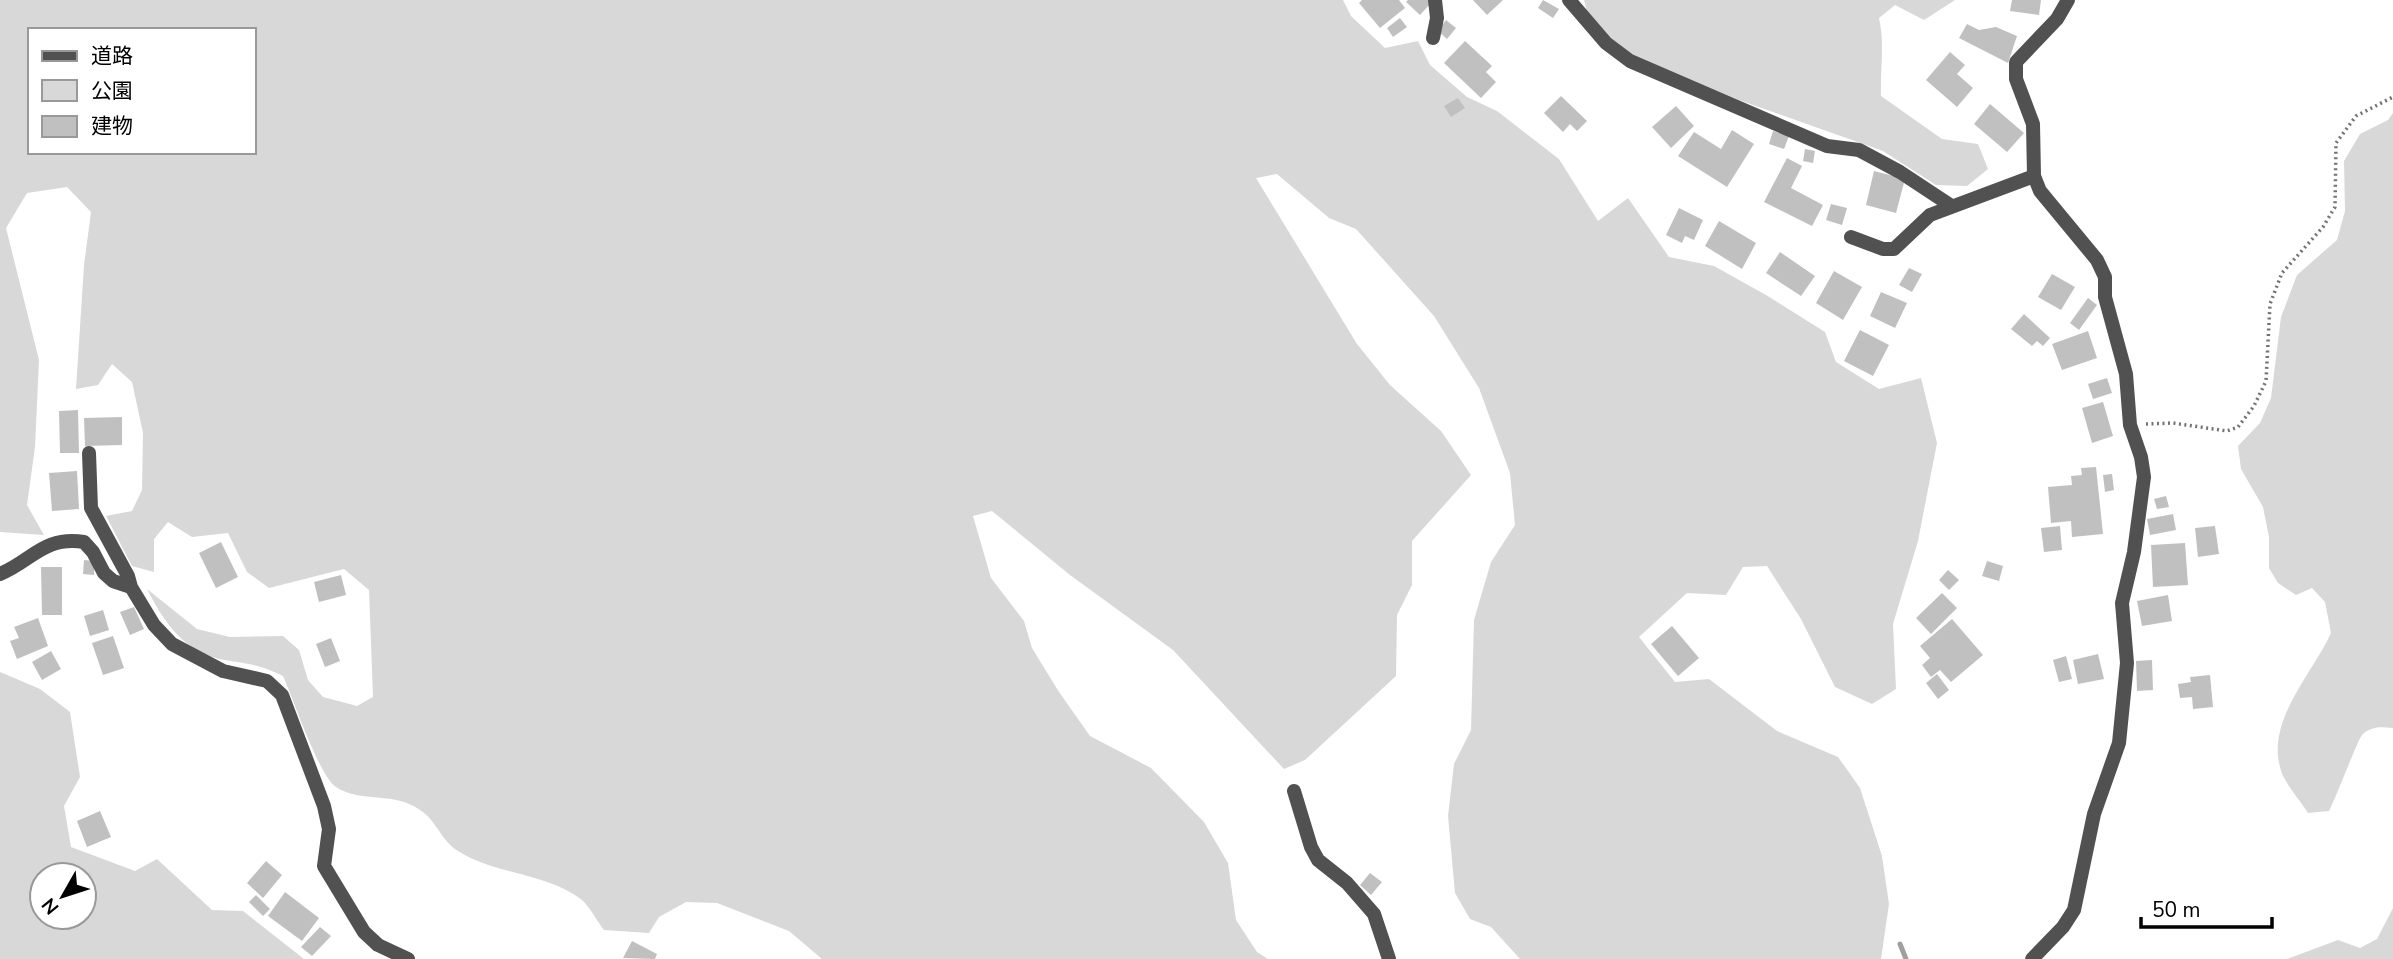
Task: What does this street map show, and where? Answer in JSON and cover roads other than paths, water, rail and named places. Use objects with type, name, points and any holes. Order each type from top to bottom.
[{"type":"street","points":[[1433,38],[1437,18],[1435,0]]},
{"type":"street","points":[[1569,0],[1606,43],[1630,61],[1827,146],[1859,150],[1900,172],[1950,205]]},
{"type":"street","points":[[2032,959],[2063,927],[2074,909],[2094,814],[2119,743],[2127,663],[2122,603],[2134,552],[2144,477],[2130,425],[2126,374],[2109,318],[2105,278],[2097,260],[2052,208],[2034,176],[2033,124],[2016,79],[2017,62],[2057,19],[2068,0]]},
{"type":"street","points":[[1851,237],[1883,250],[1894,249],[1930,215],[1950,205],[1984,197],[2034,176]]},
{"type":"street","points":[[89,453],[91,508],[128,576],[131,587],[154,625],[172,644],[223,671],[267,681],[282,695],[324,806],[329,829],[324,866],[364,932],[378,945],[408,959]]},
{"type":"street","points":[[0,574],[47,544],[75,541],[84,542],[113,582],[131,587]]},
{"type":"street","points":[[1294,791],[1318,860],[1347,883],[1374,915],[1389,959]]},
{"type":"waterway","points":[[1900,944],[1906,959]]}]
